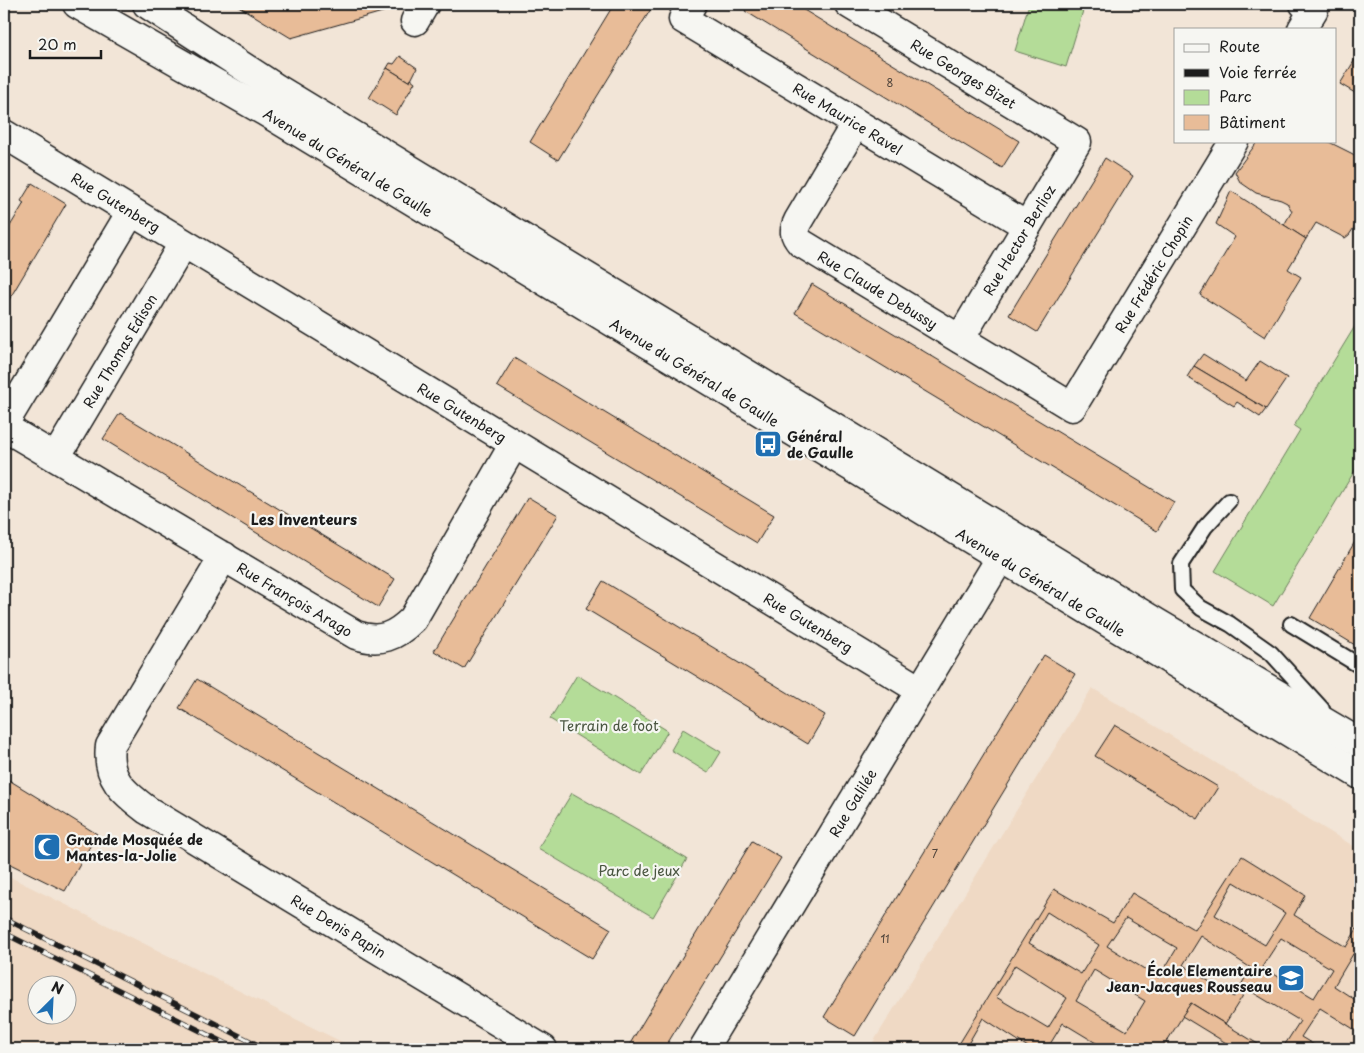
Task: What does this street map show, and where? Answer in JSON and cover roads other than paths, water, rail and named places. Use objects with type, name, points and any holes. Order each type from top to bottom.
[{"type":"street","name":"Avenue du Général de Gaulle","points":[[77,4],[272,116],[1360,776]]},
{"type":"street","name":"Avenue du Général de Gaulle","points":[[147,4],[285,93],[1157,623],[1360,743]]},
{"type":"street","name":"Rue Maurice Ravel","points":[[692,4],[683,19],[1027,226]]},
{"type":"street","points":[[1303,28],[1314,9],[1304,4]]},
{"type":"street","name":"Rue Georges Bizet","points":[[856,5],[1077,142]]},
{"type":"street","name":"Rue Claude Debussy","points":[[856,123],[794,228],[795,236],[801,243],[1072,407]]},
{"type":"street","name":"Rue Gutenberg","points":[[4,134],[920,690]]},
{"type":"street","name":"Rue Hector Berlioz","points":[[960,339],[1077,142]]},
{"type":"street","name":"Rue Frédéric Chopin","points":[[1072,407],[1233,142]]},
{"type":"street","points":[[4,425],[131,212]]},
{"type":"street","name":"Rue Thomas Edison","points":[[56,457],[183,244]]},
{"type":"street","name":"Rue François Arago","points":[[4,425],[356,635],[368,639],[382,640],[404,628],[413,619],[514,444]]},
{"type":"street","name":"Rue Denis Papin","points":[[224,556],[110,746],[110,770],[115,780],[134,800],[544,1049]]},
{"type":"street","name":"Rue Galilée","points":[[703,1049],[1001,557]]},
{"type":"lane","points":[[1229,501],[1204,527],[1181,564],[1182,590],[1202,608],[1230,624],[1271,653],[1314,704],[1360,738]]},
{"type":"lane","points":[[1291,624],[1360,666]]},
{"type":"railway","points":[[4,918],[266,1049]]},
{"type":"railway","points":[[4,933],[237,1049]]},
{"type":"place","name":"Général de Gaulle","points":[[768,444]]},
{"type":"place","name":"Grande Mosquée de Mantes-la-Jolie","points":[[47,847]]},
{"type":"place","name":"École Elementaire Jean-Jacques Rousseau","points":[[1291,978]]},
{"type":"district","name":"Les Inventeurs","points":[[304,518]]},
{"type":"park label","name":"Terrain de foot","points":[[609,725]]},
{"type":"park label","name":"Parc de jeux","points":[[639,870]]}]
